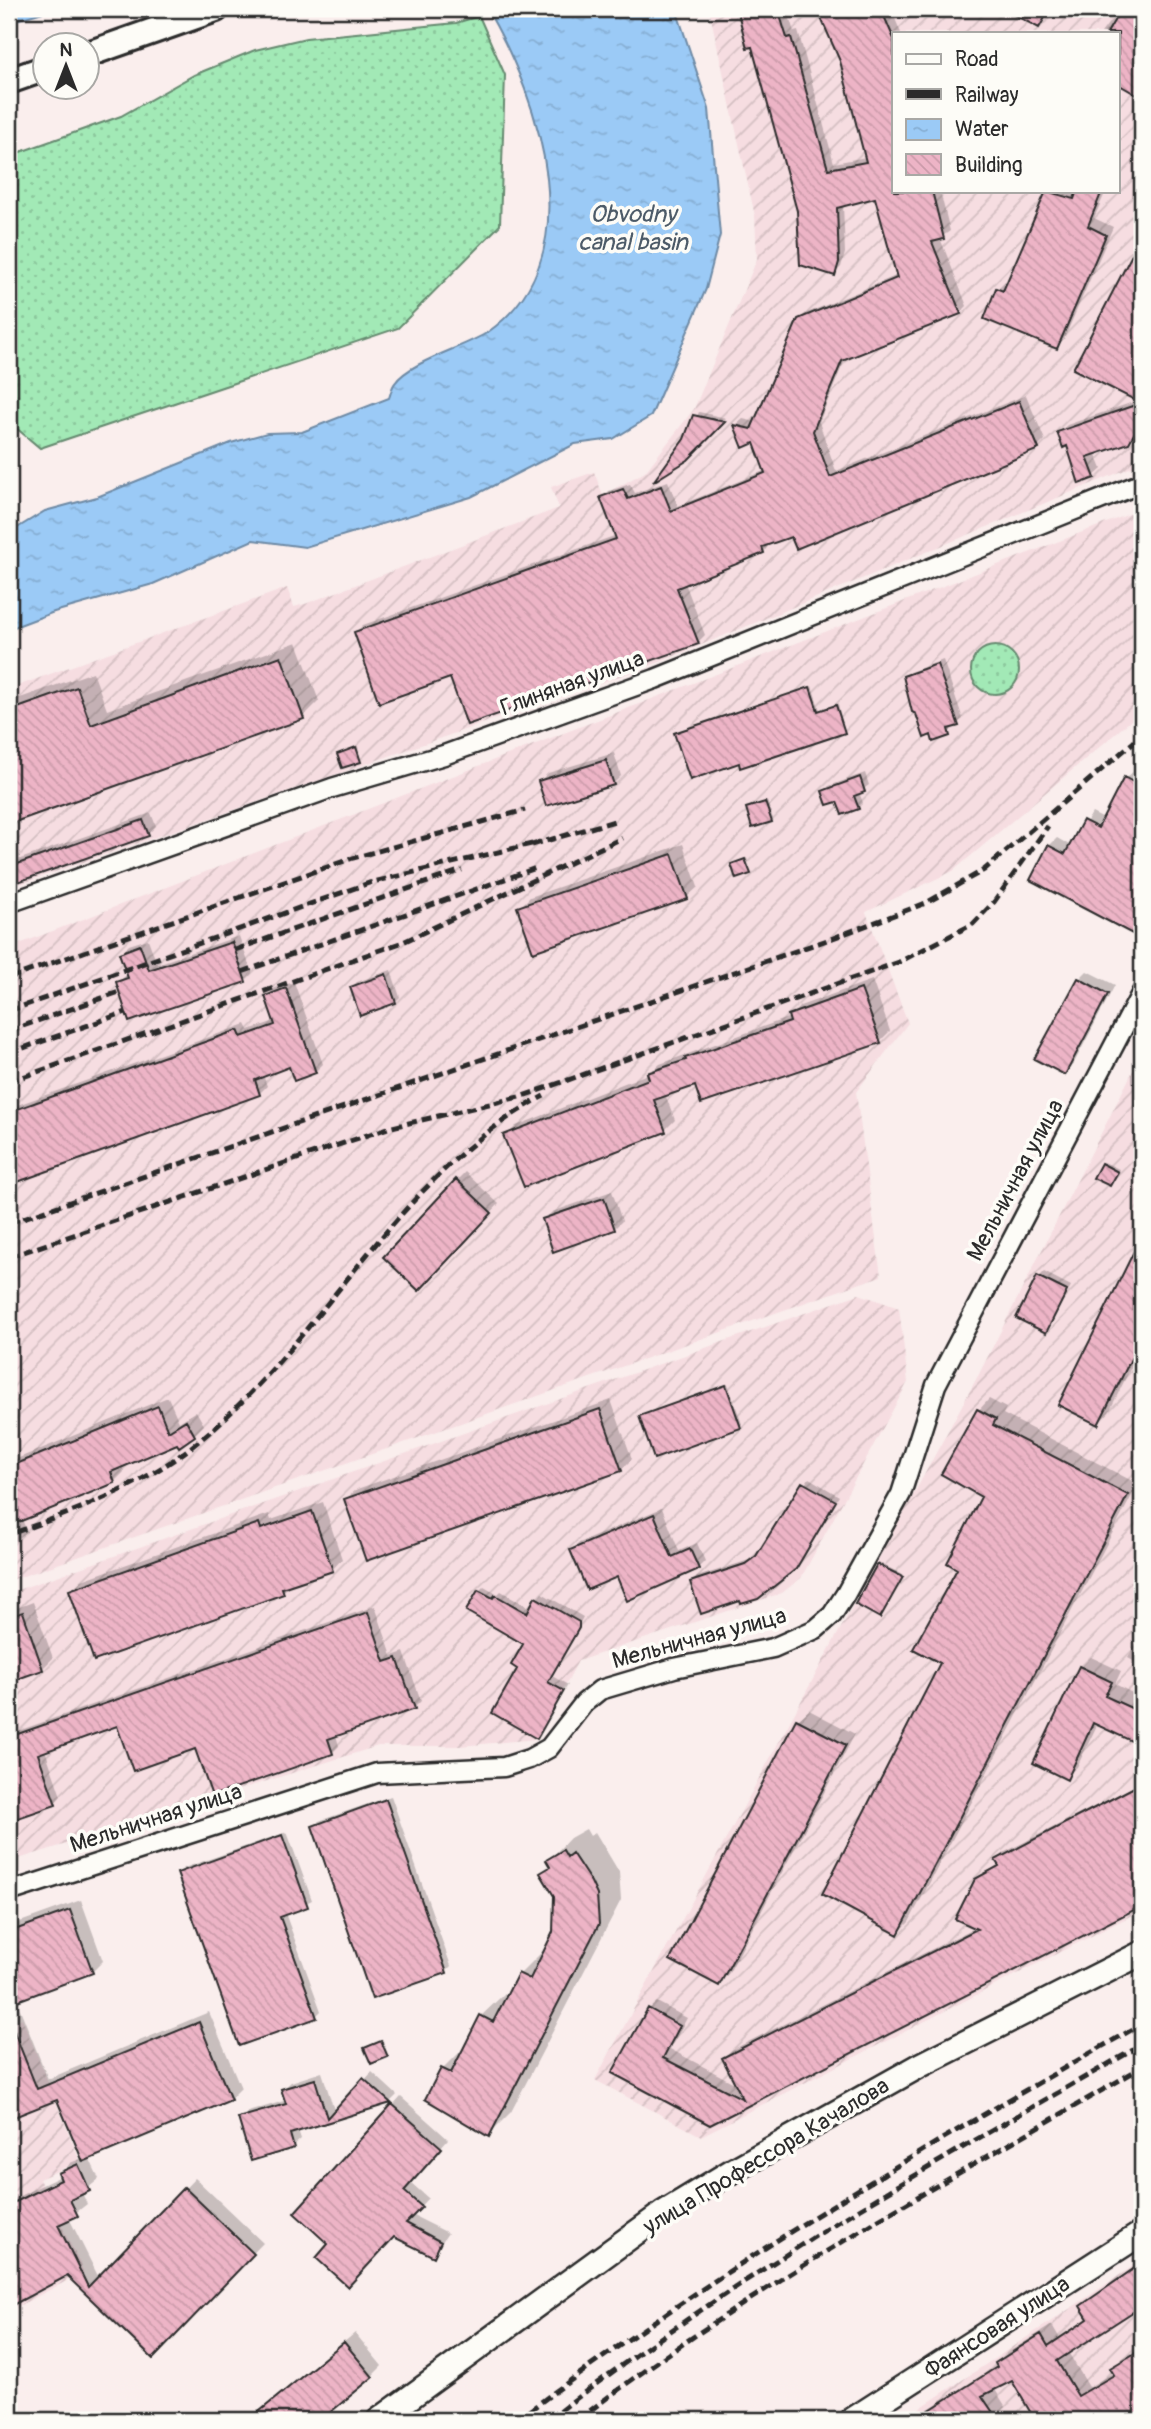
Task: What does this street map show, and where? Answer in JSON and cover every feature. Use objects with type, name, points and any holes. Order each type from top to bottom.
[{"type":"main road","points":[[102,49],[216,9]]},
{"type":"main road","points":[[9,81],[32,73]]},
{"type":"street","name":"Глиняная улица","points":[[9,903],[332,788],[444,755],[655,679],[1142,483]]},
{"type":"street","name":"Мельничная улица","points":[[9,1892],[377,1773],[504,1767],[529,1759],[549,1748],[584,1703],[600,1690],[674,1668],[773,1648],[816,1629],[832,1615],[845,1595],[901,1494],[936,1385],[1142,992]]},
{"type":"street","name":"улица Профессора Качалова","points":[[379,2420],[663,2213],[921,2065],[1142,1953]]},
{"type":"street","name":"Фаянсовая улица","points":[[852,2420],[1142,2233]]},
{"type":"shaded area","points":[[709,9],[1142,9],[1142,463],[660,662],[9,888],[9,689],[287,588],[294,607],[305,604],[559,508],[551,487],[594,472],[603,495],[645,472],[694,409],[757,259],[755,216]]},
{"type":"shaded area","points":[[1132,513],[1142,521],[1142,711],[953,871],[866,912],[908,1023],[856,1092],[881,1276],[9,1581],[9,948]]},
{"type":"shaded area","points":[[1142,1053],[1142,1910],[701,2136],[595,2080],[979,1374]]},
{"type":"shaded area","points":[[859,1294],[899,1308],[908,1382],[801,1578],[782,1593],[578,1661],[537,1739],[460,1746],[378,1746],[9,1862],[9,1593]]},
{"type":"shaded area","points":[[22,2018],[80,2161],[39,2179],[84,2272],[9,2311],[9,2024]]},
{"type":"shaded area","points":[[1142,2260],[1142,2420],[902,2420],[1065,2312]]},
{"type":"green space","points":[[479,16],[505,75],[500,225],[398,328],[40,448],[9,422],[9,156],[121,116],[194,75],[255,50],[306,38],[456,23]]},
{"type":"green space","points":[[995,646],[1012,653],[1019,670],[1012,687],[995,694],[978,687],[971,670],[978,653]]},
{"type":"water","points":[[9,9],[53,9],[9,22]]},
{"type":"water","name":"Obvodny canal basin","points":[[478,9],[676,9],[709,109],[720,235],[706,289],[651,416],[613,439],[575,444],[471,497],[305,547],[253,540],[153,584],[54,612],[9,629],[9,533],[45,511],[97,497],[231,443],[267,433],[302,432],[389,398],[394,384],[402,375],[425,361],[488,332],[520,301],[540,263],[548,222],[547,178],[539,133],[525,89],[488,11]]},
{"type":"building","points":[[737,9],[778,9],[787,38],[791,37],[828,169],[866,162],[840,61],[817,9],[881,9],[892,34],[892,192],[932,192],[944,239],[932,242],[961,314],[842,361],[813,431],[830,477],[1019,401],[1039,449],[796,549],[791,537],[762,547],[764,553],[677,588],[699,644],[467,725],[450,678],[379,703],[354,632],[616,539],[600,497],[623,489],[628,499],[661,486],[671,511],[765,473],[754,443],[743,448],[734,425],[751,429],[798,319],[897,278],[875,198],[837,208],[839,262],[835,276],[800,265],[797,211],[752,47],[747,48]]},
{"type":"building","points":[[1003,9],[1050,9],[1039,28]]},
{"type":"building","points":[[1121,9],[1142,9],[1142,98],[1120,85],[1120,32],[1108,32]]},
{"type":"building","points":[[1046,192],[1074,199],[1077,192],[1102,192],[1088,226],[1106,235],[1057,349],[984,319],[996,288],[1003,291]]},
{"type":"building","points":[[1142,235],[1142,419],[1129,443],[1087,457],[1095,478],[1079,484],[1067,446],[1063,448],[1057,432],[1141,403],[1073,369]]},
{"type":"building","points":[[693,415],[725,422],[688,460],[653,482],[684,439]]},
{"type":"building","points":[[281,656],[304,719],[9,824],[9,711],[77,687],[91,725]]},
{"type":"building","points":[[937,664],[959,726],[948,729],[950,736],[933,742],[931,735],[924,738],[916,714],[912,712],[903,676]]},
{"type":"building","points":[[810,687],[818,711],[836,705],[845,733],[740,768],[739,763],[690,780],[674,733]]},
{"type":"building","points":[[356,747],[361,762],[342,768],[337,754]]},
{"type":"building","points":[[606,760],[614,785],[546,806],[538,781]]},
{"type":"building","points":[[860,777],[865,792],[854,796],[859,809],[842,815],[837,802],[827,805],[822,791]]},
{"type":"building","points":[[1124,777],[1142,787],[1142,939],[1030,880],[1048,845],[1065,854],[1083,820],[1098,828]]},
{"type":"building","points":[[765,802],[772,822],[752,828],[746,808]]},
{"type":"building","points":[[143,820],[149,836],[9,885],[9,867]]},
{"type":"building","points":[[672,854],[688,899],[533,952],[517,907]]},
{"type":"building","points":[[745,859],[751,874],[736,879],[731,864]]},
{"type":"building","points":[[232,942],[246,982],[129,1022],[116,982],[128,978],[119,953],[140,945],[149,970]]},
{"type":"building","points":[[386,974],[396,1003],[360,1016],[350,987]]},
{"type":"building","points":[[1078,978],[1108,994],[1065,1075],[1034,1059]]},
{"type":"building","points":[[286,988],[316,1073],[294,1081],[289,1067],[255,1080],[260,1095],[9,1185],[9,1112],[238,1030],[241,1037],[275,1025],[265,996]]},
{"type":"building","points":[[861,989],[881,1043],[701,1104],[695,1086],[654,1100],[666,1132],[524,1187],[503,1135],[649,1079],[647,1073],[686,1060],[685,1058],[790,1022],[788,1015]]},
{"type":"building","points":[[1101,1163],[1118,1172],[1110,1186],[1093,1178]]},
{"type":"building","points":[[456,1179],[492,1213],[419,1291],[383,1257]]},
{"type":"building","points":[[604,1198],[615,1230],[553,1252],[542,1219]]},
{"type":"building","points":[[1142,1235],[1142,1337],[1098,1425],[1058,1405]]},
{"type":"building","points":[[1037,1276],[1067,1291],[1046,1333],[1016,1318]]},
{"type":"building","points":[[726,1385],[741,1428],[654,1459],[639,1416]]},
{"type":"building","points":[[158,1406],[168,1431],[186,1420],[195,1436],[179,1447],[177,1444],[111,1472],[115,1483],[9,1526],[9,1467]]},
{"type":"building","points":[[600,1409],[622,1471],[366,1561],[344,1499]]},
{"type":"building","points":[[977,1409],[996,1419],[993,1425],[1128,1495],[898,1935],[822,1894],[940,1663],[913,1649],[957,1569],[947,1563],[981,1497],[941,1474]]},
{"type":"building","points":[[802,1482],[836,1501],[796,1569],[758,1599],[741,1604],[740,1601],[701,1614],[690,1582],[745,1564],[756,1556]]},
{"type":"building","points":[[312,1511],[333,1571],[282,1588],[284,1594],[94,1661],[69,1590],[259,1523],[261,1529]]},
{"type":"building","points":[[654,1514],[672,1557],[690,1549],[699,1569],[627,1601],[617,1577],[587,1590],[570,1550]]},
{"type":"building","points":[[877,1564],[903,1577],[880,1618],[855,1604]]},
{"type":"building","points":[[478,1590],[493,1598],[495,1595],[527,1613],[535,1597],[579,1622],[579,1628],[548,1682],[564,1691],[537,1739],[492,1713],[517,1669],[511,1665],[523,1644],[466,1611]]},
{"type":"building","points":[[23,1612],[43,1670],[9,1682],[9,1617]]},
{"type":"building","points":[[368,1612],[385,1662],[397,1658],[415,1709],[328,1739],[333,1754],[212,1796],[195,1749],[133,1771],[117,1726],[38,1754],[56,1805],[9,1821],[9,1737]]},
{"type":"building","points":[[1079,1666],[1112,1682],[1105,1696],[1142,1713],[1142,1746],[1093,1723],[1067,1780],[1033,1763]]},
{"type":"building","points":[[796,1719],[846,1745],[719,1986],[670,1960]]},
{"type":"building","points":[[1142,1783],[1142,1906],[710,2125],[612,2073],[648,2008],[680,2026],[663,2058],[743,2099],[722,2058],[977,1929],[955,1919],[975,1879],[999,1866],[995,1860]]},
{"type":"building","points":[[386,1799],[447,1973],[372,1999],[312,1826]]},
{"type":"building","points":[[282,1835],[308,1907],[280,1917],[317,2018],[239,2046],[177,1873]]},
{"type":"building","points":[[563,1850],[567,1857],[572,1853],[591,1882],[597,1895],[599,1924],[489,2137],[425,2099],[441,2068],[451,2073],[480,2015],[493,2022],[518,1973],[530,1979],[553,1932],[554,1896],[540,1873],[550,1867],[546,1860]]},
{"type":"building","points":[[70,1910],[93,1973],[9,2004],[9,1932]]},
{"type":"building","points":[[9,2019],[37,2089],[199,2022],[231,2100],[83,2162],[57,2100],[9,2119]]},
{"type":"building","points":[[381,2041],[388,2057],[371,2064],[364,2048]]},
{"type":"building","points":[[363,2078],[391,2103],[290,2134],[294,2148],[251,2161],[238,2118],[286,2104],[281,2089],[315,2079],[327,2118]]},
{"type":"building","points":[[392,2104],[442,2148],[404,2191],[422,2207],[406,2223],[441,2242],[434,2257],[394,2237],[348,2287],[316,2258],[328,2244],[294,2213]]},
{"type":"building","points":[[78,2164],[90,2191],[70,2200],[78,2216],[58,2225],[88,2287],[184,2187],[254,2254],[153,2359],[67,2276],[9,2307],[9,2205],[61,2180],[58,2173]]},
{"type":"building","points":[[1142,2263],[1142,2306],[1057,2361],[1078,2396],[1114,2375],[1110,2368],[1142,2349],[1142,2420],[1035,2420],[1012,2381],[982,2396],[998,2420],[914,2420],[997,2367],[995,2363],[1041,2334],[1048,2346],[1088,2319],[1080,2306]]},
{"type":"building","points":[[344,2342],[373,2377],[321,2420],[249,2420]]},
{"type":"railway","points":[[9,1223],[833,938],[926,903],[984,870],[1142,735]]},
{"type":"railway","points":[[9,978],[353,858],[525,810]]},
{"type":"railway","points":[[532,845],[618,820]]},
{"type":"railway","points":[[9,1257],[388,1128],[523,1096],[899,962],[973,924],[994,902],[1048,826]]},
{"type":"railway","points":[[9,1082],[403,942],[622,838]]},
{"type":"railway","points":[[9,1011],[369,883],[540,842]]},
{"type":"railway","points":[[242,972],[539,867]]},
{"type":"railway","points":[[235,950],[462,870]]},
{"type":"railway","points":[[9,1031],[119,992]]},
{"type":"railway","points":[[9,1053],[126,1012]]},
{"type":"railway","points":[[16,1532],[64,1515],[135,1483],[180,1456],[200,1440],[245,1399],[286,1354],[404,1212],[446,1168],[492,1129],[544,1096]]},
{"type":"railway","points":[[517,2420],[592,2365],[745,2261],[901,2163],[1142,2024]]},
{"type":"railway","points":[[548,2420],[691,2317],[838,2222],[1142,2045]]},
{"type":"railway","points":[[578,2420],[645,2370],[783,2278],[1142,2067]]}]
